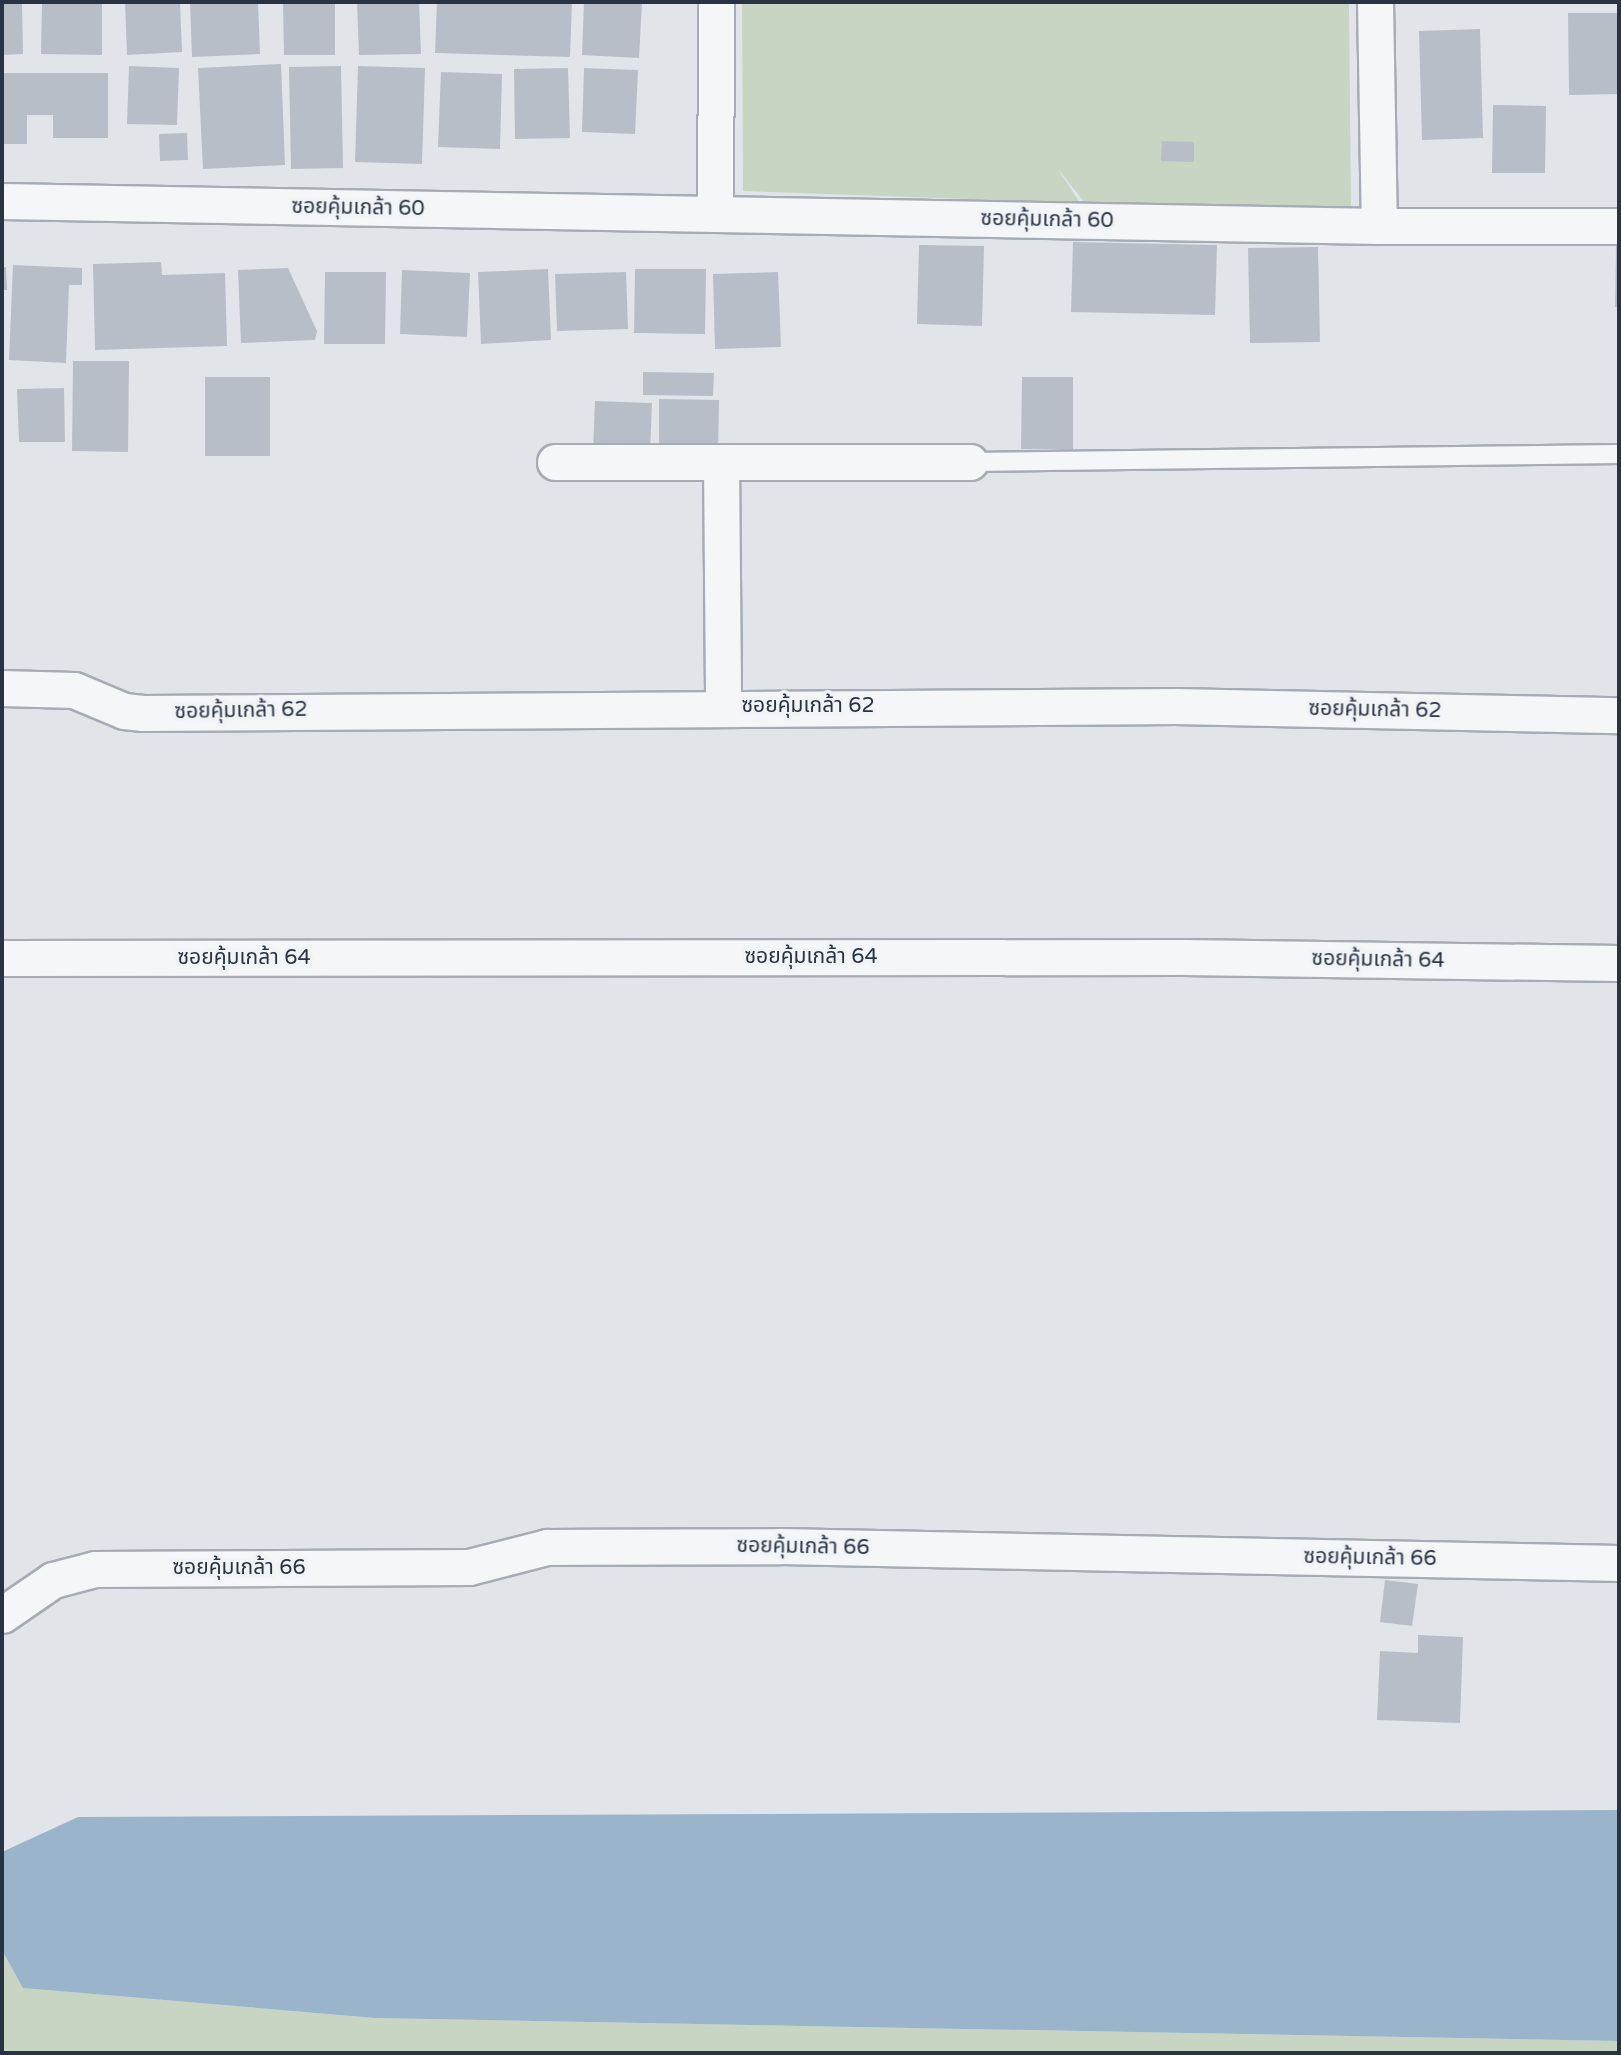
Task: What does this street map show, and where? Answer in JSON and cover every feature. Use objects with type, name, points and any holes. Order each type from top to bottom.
[{"type":"street","points":[[715,214],[716,2]]},
{"type":"street","points":[[1375,2],[1379,226]]},
{"type":"street","name":"ซอยคุ้มเกล้า 60","points":[[2,201],[1379,226],[1619,226]]},
{"type":"street","points":[[555,462],[970,462]]},
{"type":"street","points":[[721,462],[723,706]]},
{"type":"street","name":"ซอยคุ้มเกล้า 62","points":[[2,688],[74,690],[124,711],[144,713],[723,706],[1175,706],[1619,715]]},
{"type":"street","name":"ซอยคุ้มเกล้า 64","points":[[2,958],[1183,957],[1619,963]]},
{"type":"street","name":"ซอยคุ้มเกล้า 66","points":[[2,1615],[53,1580],[95,1569],[469,1567],[547,1548],[780,1546],[1619,1563]]},
{"type":"lane","points":[[970,462],[1619,454]]},
{"type":"green space","points":[[742,2],[1349,4],[1351,208],[1086,204],[1058,169],[1080,203],[743,191]]},
{"type":"green space","points":[[2,1950],[24,1988],[375,2018],[1619,2041],[1619,2053],[2,2053]]},
{"type":"water","points":[[1619,1810],[1619,2041],[375,2018],[23,1988],[2,1950],[2,1852],[78,1817]]},
{"type":"building","points":[[2,2],[22,2],[23,54],[2,55]]},
{"type":"building","points":[[42,2],[102,2],[102,55],[41,54]]},
{"type":"building","points":[[125,2],[180,2],[182,52],[127,55]]},
{"type":"building","points":[[190,2],[258,2],[260,54],[192,57]]},
{"type":"building","points":[[283,2],[335,2],[335,55],[284,55]]},
{"type":"building","points":[[357,2],[419,2],[421,54],[359,55]]},
{"type":"building","points":[[437,2],[572,2],[570,57],[435,53]]},
{"type":"building","points":[[584,2],[642,2],[639,58],[582,55]]},
{"type":"building","points":[[1568,13],[1619,13],[1619,94],[1569,95]]},
{"type":"building","points":[[1480,29],[1483,138],[1422,140],[1419,31]]},
{"type":"building","points":[[281,64],[285,165],[203,169],[198,68]]},
{"type":"building","points":[[129,66],[179,68],[177,125],[127,124]]},
{"type":"building","points":[[341,66],[343,168],[291,169],[289,67]]},
{"type":"building","points":[[358,66],[425,68],[422,164],[355,162]]},
{"type":"building","points":[[568,68],[570,138],[515,139],[514,69]]},
{"type":"building","points":[[584,68],[638,70],[635,134],[582,132]]},
{"type":"building","points":[[441,72],[502,74],[500,149],[438,147]]},
{"type":"building","points":[[2,73],[108,73],[108,138],[53,138],[53,115],[27,115],[27,144],[2,144]]},
{"type":"building","points":[[1493,105],[1546,106],[1545,173],[1492,173]]},
{"type":"building","points":[[187,133],[188,160],[160,161],[159,134]]},
{"type":"building","points":[[1162,141],[1194,142],[1194,162],[1161,161]]},
{"type":"building","points":[[1073,242],[1217,245],[1215,315],[1071,312]]},
{"type":"building","points":[[919,245],[984,246],[982,326],[917,324]]},
{"type":"building","points":[[1616,245],[1619,245],[1619,307],[1615,307]]},
{"type":"building","points":[[1318,247],[1320,342],[1250,343],[1248,248]]},
{"type":"building","points":[[161,262],[162,275],[225,273],[227,346],[95,350],[93,264]]},
{"type":"building","points":[[13,265],[82,268],[82,285],[69,285],[66,363],[9,360]]},
{"type":"building","points":[[2,267],[6,267],[7,290],[2,290]]},
{"type":"building","points":[[288,268],[317,331],[315,340],[241,343],[238,270]]},
{"type":"building","points":[[548,269],[551,340],[481,344],[478,272]]},
{"type":"building","points":[[635,269],[706,269],[705,334],[634,333]]},
{"type":"building","points":[[402,270],[470,273],[467,337],[400,334]]},
{"type":"building","points":[[325,272],[386,272],[385,344],[324,344]]},
{"type":"building","points":[[626,272],[628,329],[557,331],[555,274]]},
{"type":"building","points":[[778,272],[781,347],[715,349],[713,274]]},
{"type":"building","points":[[73,361],[129,361],[128,452],[72,451]]},
{"type":"building","points":[[643,372],[714,373],[713,396],[643,395]]},
{"type":"building","points":[[205,377],[270,377],[270,456],[205,456]]},
{"type":"building","points":[[1022,377],[1073,377],[1073,450],[1021,449]]},
{"type":"building","points":[[64,388],[65,442],[19,442],[17,389]]},
{"type":"building","points":[[659,399],[719,400],[718,453],[659,452]]},
{"type":"building","points":[[595,401],[652,403],[650,453],[593,451]]},
{"type":"building","points":[[1385,1580],[1418,1584],[1412,1626],[1380,1622]]},
{"type":"building","points":[[1418,1635],[1463,1637],[1460,1723],[1377,1720],[1380,1651],[1418,1653]]}]
